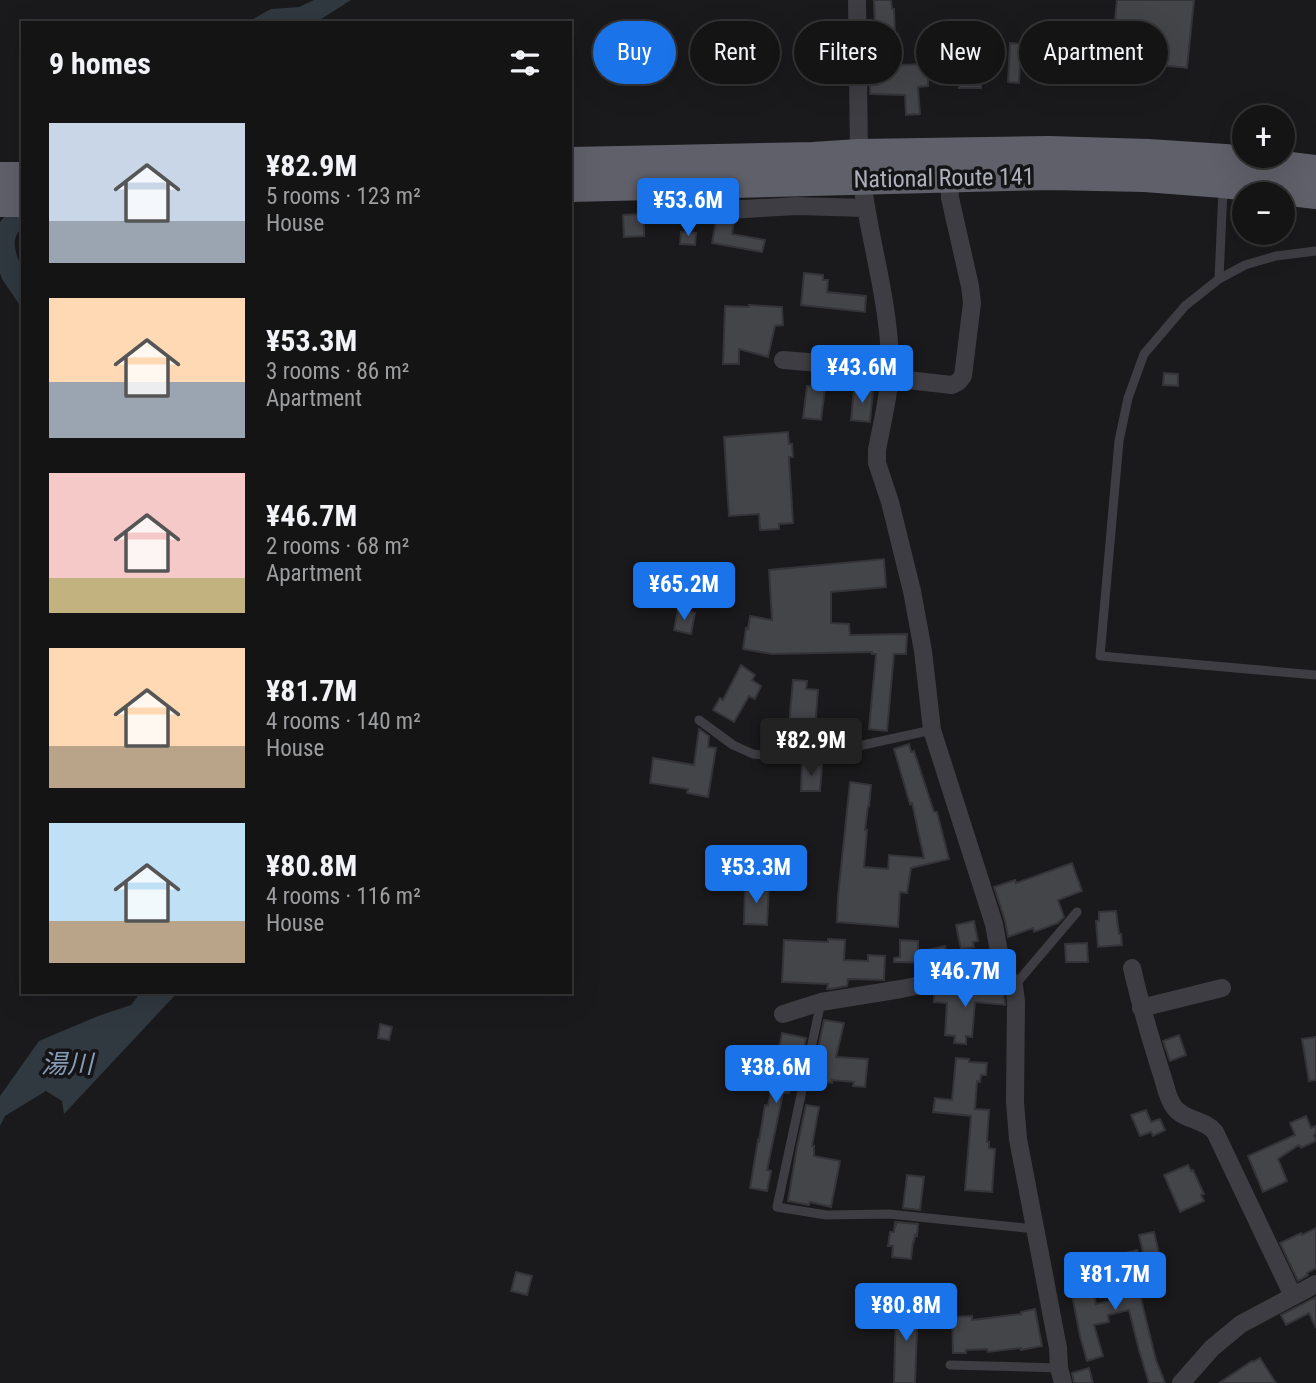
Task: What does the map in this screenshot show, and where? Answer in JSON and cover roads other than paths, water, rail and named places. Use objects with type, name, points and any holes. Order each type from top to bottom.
[{"type":"highway","name":"National Route 141","points":[[572,162],[813,157],[862,180],[1074,152],[1148,154],[1316,194]]},
{"type":"highway","name":"National Route 141","points":[[572,187],[1050,175],[1145,177],[1224,171],[1316,170]]},
{"type":"highway","points":[[0,177],[21,177]]},
{"type":"highway","points":[[0,202],[21,202]]},
{"type":"street","points":[[857,0],[862,180],[888,326],[890,364],[877,463],[890,502],[912,591],[923,652],[932,730],[994,924],[1002,969],[1014,986],[1014,1102],[1018,1139],[1061,1375]]},
{"type":"street","points":[[783,360],[882,368],[889,377],[952,384],[958,382],[963,376],[972,303],[950,198],[949,177]]},
{"type":"street","points":[[673,213],[797,206],[862,180]]},
{"type":"street","points":[[1132,968],[1141,1008],[1174,1107],[1182,1114],[1209,1125],[1215,1132],[1293,1296]]},
{"type":"street","points":[[783,1014],[821,1002],[1002,969]]},
{"type":"street","points":[[1141,1008],[1222,988]]},
{"type":"street","points":[[1181,1383],[1212,1348],[1241,1324],[1316,1284]]},
{"type":"lane","points":[[1219,279],[1224,171]]},
{"type":"lane","points":[[1316,251],[1276,256],[1245,265],[1219,279],[1185,306],[1144,354],[1128,398],[1119,441],[1100,656],[1316,675]]},
{"type":"lane","points":[[699,720],[733,745],[753,754],[773,757],[826,753],[932,730]]},
{"type":"lane","points":[[1014,986],[1077,912]]},
{"type":"lane","points":[[821,1002],[777,1207],[826,1214],[889,1214],[1035,1229]]},
{"type":"lane","points":[[950,1364],[1061,1375]]},
{"type":"water","points":[[314,0],[351,0],[318,21],[250,21],[271,9],[299,7]]},
{"type":"water","points":[[21,197],[21,229],[15,238],[15,250],[21,269],[21,307],[0,273],[0,222]]},
{"type":"water","name":"湯川","points":[[139,994],[176,994],[64,1114],[62,1101],[46,1091],[5,1116],[0,1126],[0,1096],[39,1041],[131,1005]]}]
